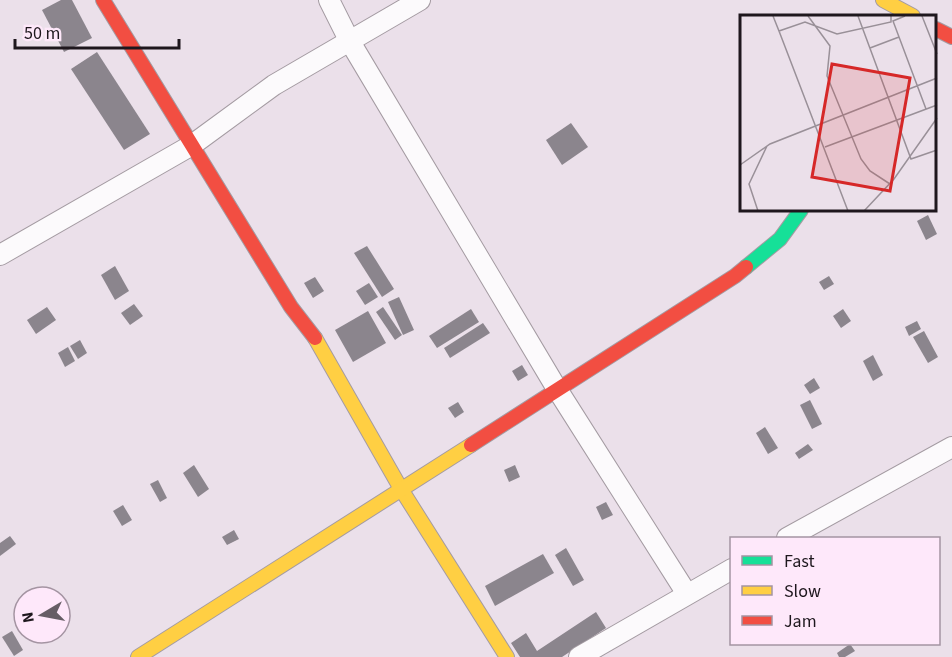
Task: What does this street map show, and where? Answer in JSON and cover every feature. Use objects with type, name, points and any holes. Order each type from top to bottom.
[{"type":"street","points":[[103,0],[291,307],[315,338],[401,489],[507,657]]},
{"type":"street","points":[[329,0],[349,40],[557,389],[687,594]]},
{"type":"street","points":[[0,255],[192,145],[274,85],[420,0]]},
{"type":"street","points":[[889,8],[910,15]]},
{"type":"street","points":[[937,29],[952,38]]},
{"type":"street","points":[[138,657],[735,276],[780,239],[800,212]]},
{"type":"street","points":[[789,537],[952,447]]},
{"type":"street","points":[[579,657],[730,570]]},
{"type":"building","points":[[61,0],[72,0],[92,38],[64,52],[42,10]]},
{"type":"building","points":[[97,52],[150,134],[124,150],[71,69]]},
{"type":"building","points":[[571,123],[588,147],[562,165],[546,140]]},
{"type":"building","points":[[928,215],[937,234],[926,240],[917,221]]},
{"type":"building","points":[[367,246],[394,289],[382,297],[354,253]]},
{"type":"building","points":[[115,266],[129,291],[115,300],[101,275]]},
{"type":"building","points":[[829,276],[834,284],[824,290],[819,282]]},
{"type":"building","points":[[315,277],[324,291],[313,298],[304,283]]},
{"type":"building","points":[[369,283],[378,297],[365,305],[356,291]]},
{"type":"building","points":[[399,297],[414,330],[403,335],[388,302]]},
{"type":"building","points":[[134,304],[143,316],[130,325],[121,313]]},
{"type":"building","points":[[47,307],[56,320],[36,334],[27,320]]},
{"type":"building","points":[[383,307],[402,335],[395,340],[376,312]]},
{"type":"building","points":[[471,309],[479,322],[437,348],[429,336]]},
{"type":"building","points":[[843,309],[851,321],[841,328],[833,316]]},
{"type":"building","points":[[368,311],[386,343],[353,362],[335,330]]},
{"type":"building","points":[[917,321],[921,329],[909,336],[905,327]]},
{"type":"building","points":[[483,323],[490,333],[450,358],[444,348]]},
{"type":"building","points":[[924,331],[938,357],[928,363],[913,337]]},
{"type":"building","points":[[80,340],[87,353],[78,359],[70,346]]},
{"type":"building","points":[[68,347],[75,361],[65,367],[58,353]]},
{"type":"building","points":[[873,355],[883,375],[873,381],[863,361]]},
{"type":"building","points":[[522,365],[528,375],[518,381],[512,371]]},
{"type":"building","points":[[814,378],[820,388],[810,394],[804,385]]},
{"type":"building","points":[[810,400],[822,424],[812,429],[800,405]]},
{"type":"building","points":[[458,402],[464,412],[455,418],[448,408]]},
{"type":"building","points":[[765,427],[778,448],[768,454],[756,433]]},
{"type":"building","points":[[808,444],[813,450],[799,459],[795,453]]},
{"type":"building","points":[[194,465],[209,489],[198,497],[183,473]]},
{"type":"building","points":[[515,465],[520,477],[509,482],[504,470]]},
{"type":"building","points":[[158,480],[167,498],[160,502],[150,484]]},
{"type":"building","points":[[606,502],[613,515],[602,520],[596,507]]},
{"type":"building","points":[[123,505],[132,520],[122,526],[113,511]]},
{"type":"building","points":[[234,530],[239,539],[227,545],[222,537]]},
{"type":"building","points":[[10,536],[16,544],[0,556],[0,543]]},
{"type":"building","points":[[566,548],[584,580],[573,586],[555,555]]},
{"type":"building","points":[[543,554],[554,573],[495,606],[485,586]]},
{"type":"building","points":[[596,612],[606,628],[562,657],[520,657],[511,643],[526,633],[537,651]]},
{"type":"building","points":[[12,631],[12,645],[20,645],[23,650],[14,656],[2,637]]},
{"type":"building","points":[[849,645],[855,651],[845,657],[839,657],[837,653]]},
{"type":"traffic: fast","points":[[746,267],[780,239],[800,212]]},
{"type":"traffic: slow","points":[[883,0],[911,15]]},
{"type":"traffic: slow","points":[[315,338],[401,489],[507,657]]},
{"type":"traffic: slow","points":[[138,657],[471,445]]},
{"type":"traffic: jam","points":[[103,0],[291,307],[315,338]]},
{"type":"traffic: jam","points":[[937,30],[952,37]]},
{"type":"traffic: jam","points":[[471,445],[746,267]]}]
